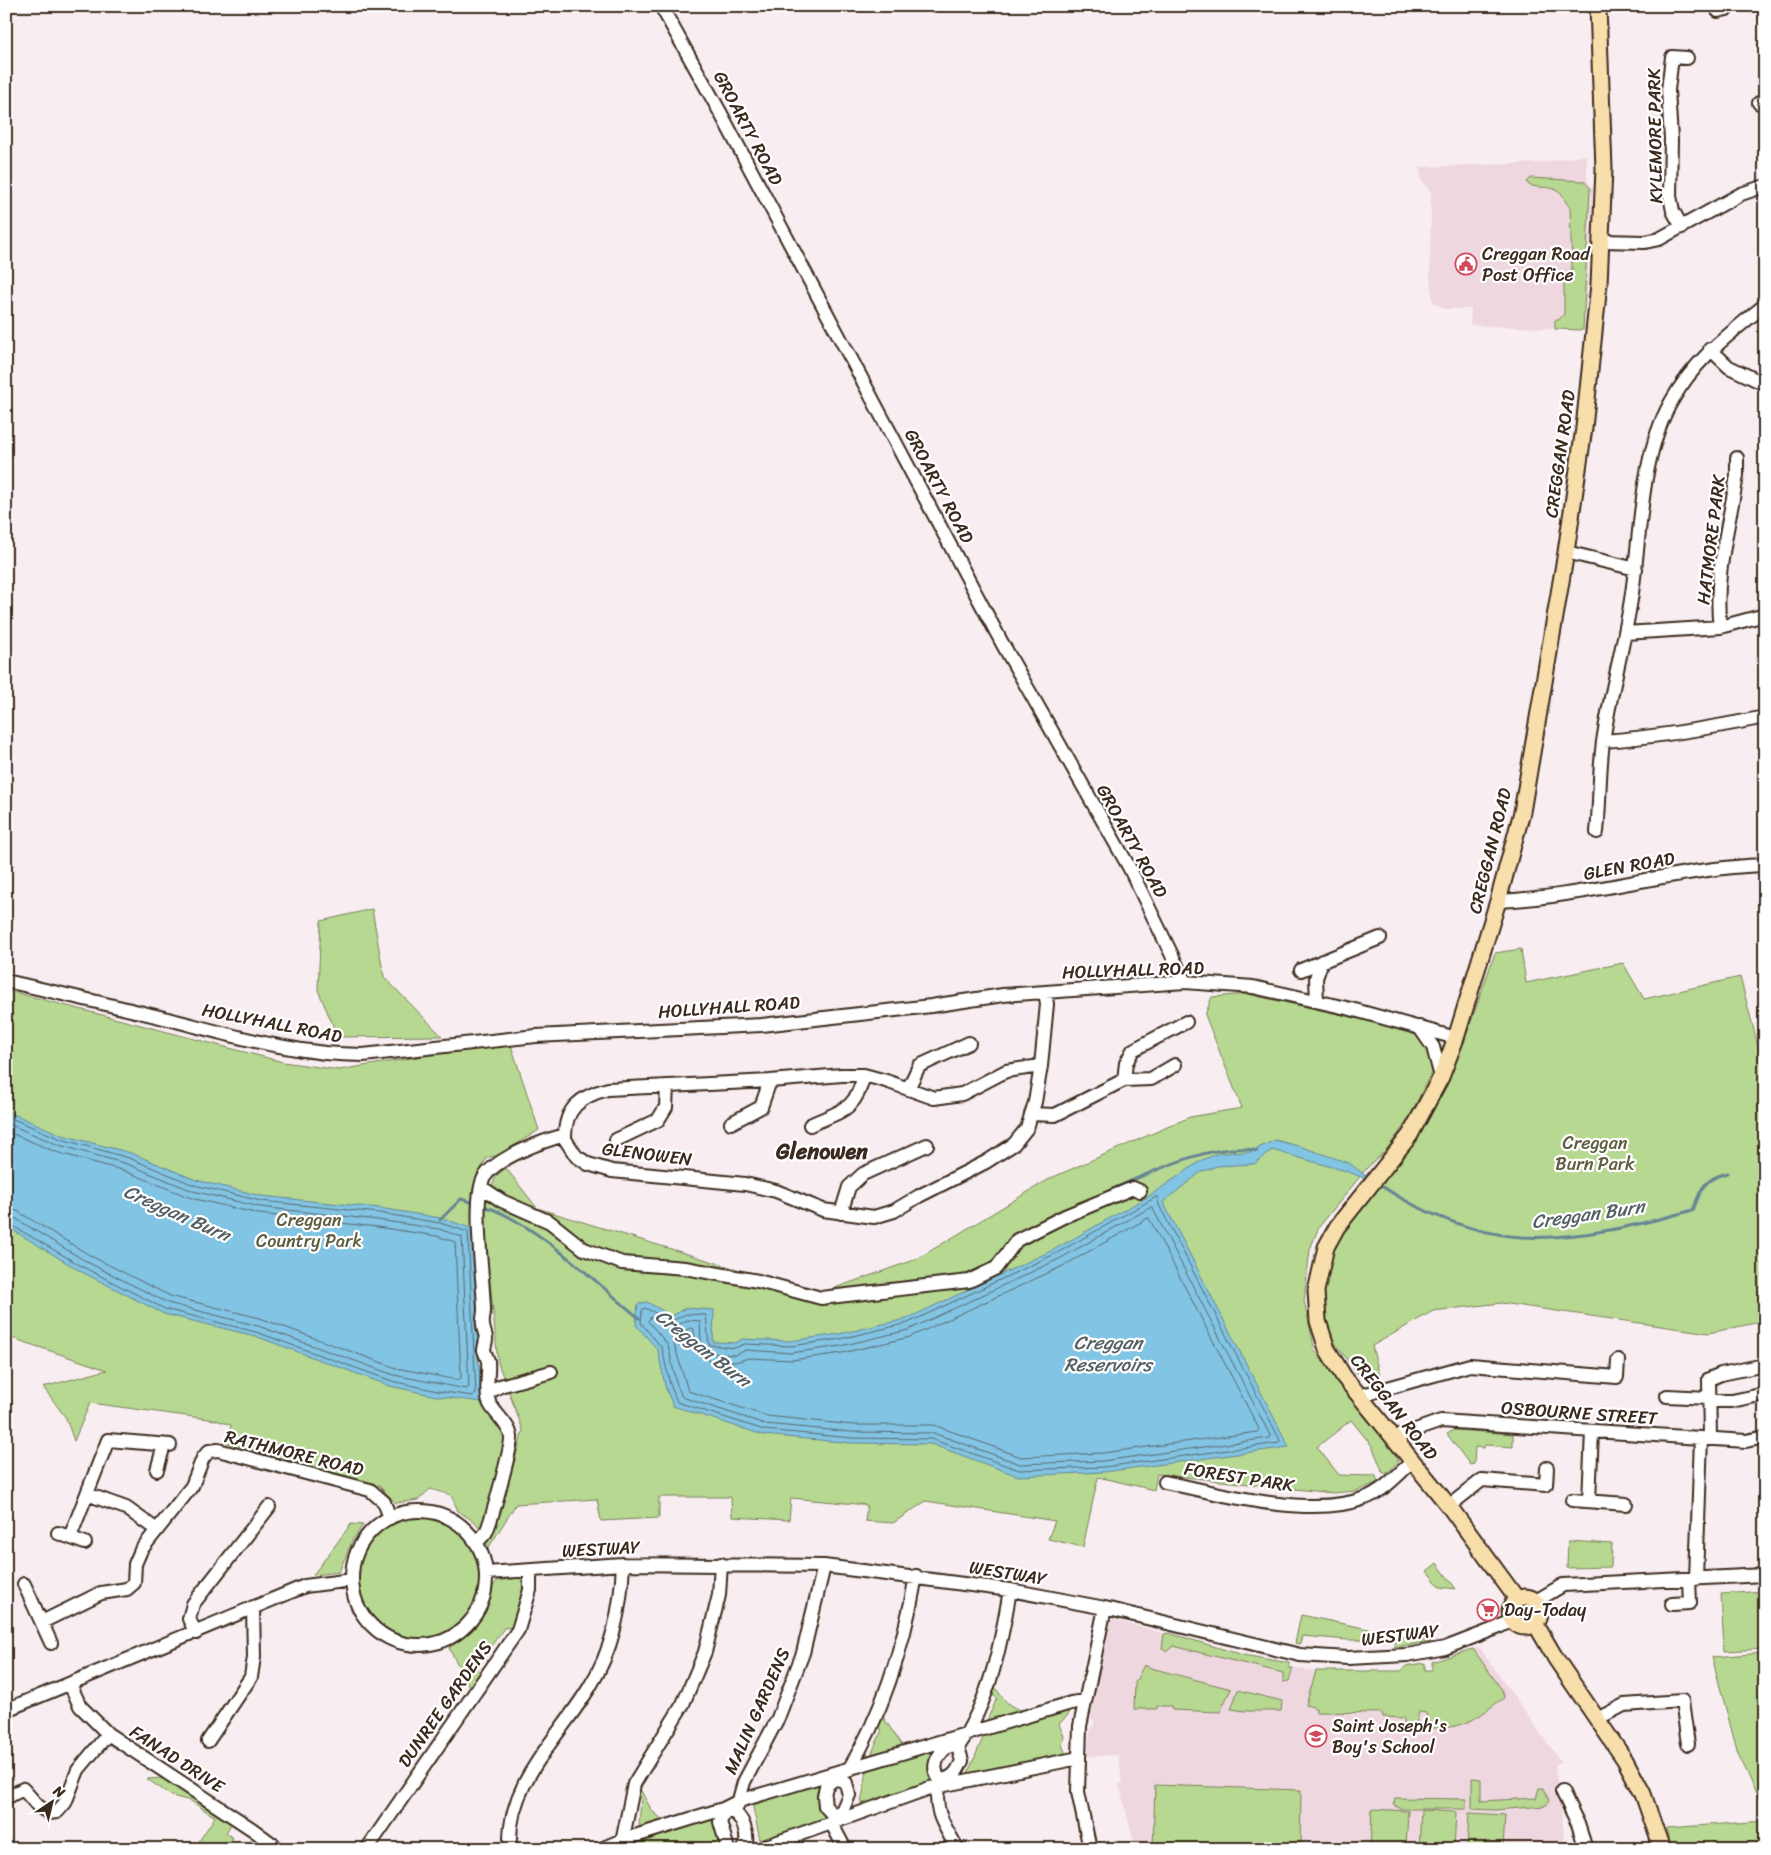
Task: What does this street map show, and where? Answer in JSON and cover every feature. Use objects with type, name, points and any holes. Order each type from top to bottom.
[{"type":"main road","name":"CREGGAN ROAD","points":[[1517,1599],[1449,1506],[1359,1396],[1327,1349],[1318,1321],[1316,1291],[1326,1247],[1337,1227],[1410,1135],[1441,1077],[1456,1038],[1498,901],[1522,812],[1566,552],[1584,428],[1602,241],[1604,160],[1598,6]]},
{"type":"main road","points":[[1527,1597],[1536,1601],[1540,1614],[1535,1623],[1526,1627],[1512,1620],[1511,1606],[1517,1599],[1527,1597]]},
{"type":"main road","points":[[1535,1623],[1556,1659],[1625,1760],[1644,1794],[1662,1849]]},
{"type":"street","name":"GROARTY ROAD","points":[[661,6],[743,155],[1002,643],[1129,868],[1185,982]]},
{"type":"street","name":"KYLEMORE PARK","points":[[1682,227],[1673,211],[1670,196],[1671,139],[1668,90],[1672,57],[1687,58]]},
{"type":"street","points":[[1602,241],[1645,242],[1659,239],[1741,194],[1765,186]]},
{"type":"street","points":[[1598,832],[1601,796],[1600,771],[1604,741],[1626,633],[1650,459],[1657,431],[1670,403],[1687,376],[1710,349],[1765,305]]},
{"type":"street","points":[[1710,349],[1728,367],[1765,384]]},
{"type":"street","name":"HATMORE PARK","points":[[1720,626],[1718,610],[1720,580],[1737,475],[1737,458]]},
{"type":"street","points":[[1566,552],[1636,569]]},
{"type":"street","name":"HATMORE PARK","points":[[1626,633],[1720,626],[1765,615]]},
{"type":"street","points":[[1604,741],[1627,741],[1699,731],[1765,717]]},
{"type":"street","name":"GLEN ROAD","points":[[1498,901],[1537,899],[1653,879],[1765,866]]},
{"type":"street","points":[[1301,970],[1380,938]]},
{"type":"street","points":[[1317,1001],[1316,978],[1322,961]]},
{"type":"street","name":"HOLLYHALL ROAD","points":[[6,980],[222,1032],[336,1055],[363,1055],[536,1036],[762,1025],[1045,992],[1185,982],[1253,987],[1317,1001],[1456,1038]]},
{"type":"street","name":"GLENOWEN","points":[[564,1135],[567,1145],[576,1156],[588,1164],[612,1171],[745,1184],[776,1191],[823,1210],[874,1217],[894,1210],[986,1162],[1014,1144],[1027,1128],[1041,1066],[1047,1004],[1045,992]]},
{"type":"street","points":[[1124,1080],[1126,1063],[1133,1050],[1186,1022]]},
{"type":"street","points":[[1419,1027],[1433,1047],[1441,1077]]},
{"type":"street","points":[[908,1089],[919,1066],[969,1042]]},
{"type":"street","points":[[1031,1114],[1055,1115],[1124,1080],[1151,1079],[1176,1065]]},
{"type":"street","points":[[476,1543],[486,1532],[494,1512],[511,1437],[503,1420],[488,1400],[485,1382],[488,1359],[484,1351],[486,1337],[482,1325],[484,1311],[481,1279],[483,1266],[479,1254],[481,1240],[478,1226],[484,1177],[489,1171],[539,1142],[564,1135],[572,1109],[589,1094],[608,1089],[770,1081],[842,1074],[864,1075],[934,1098],[962,1094],[1006,1071],[1041,1066]]},
{"type":"street","points":[[810,1125],[849,1106],[859,1096],[864,1075]]},
{"type":"street","points":[[731,1123],[761,1107],[770,1081]]},
{"type":"street","points":[[616,1140],[658,1120],[666,1108],[667,1086]]},
{"type":"street","points":[[841,1213],[849,1188],[863,1174],[927,1145]]},
{"type":"street","points":[[481,1198],[502,1202],[550,1222],[584,1249],[622,1262],[684,1268],[758,1281],[821,1298],[970,1281],[996,1268],[1017,1240],[1065,1216],[1133,1188],[1140,1191]]},
{"type":"street","points":[[1359,1396],[1470,1365],[1618,1377],[1618,1360]]},
{"type":"street","points":[[1672,1604],[1690,1603],[1706,1438],[1709,1379],[1721,1374],[1765,1365]]},
{"type":"street","points":[[488,1393],[500,1386],[551,1372]]},
{"type":"street","points":[[1667,1396],[1732,1401],[1765,1394]]},
{"type":"street","name":"OSBOURNE STREET","points":[[1393,1438],[1441,1421],[1746,1441],[1765,1437]]},
{"type":"street","points":[[1590,1501],[1592,1431]]},
{"type":"street","points":[[70,1537],[108,1440],[167,1445],[157,1470]]},
{"type":"street","name":"RATHMORE ROAD","points":[[42,1622],[101,1593],[127,1589],[134,1582],[135,1564],[141,1550],[192,1486],[203,1458],[209,1451],[218,1450],[370,1490],[384,1502],[390,1518]]},
{"type":"street","name":"FOREST PARK","points":[[1165,1482],[1242,1499],[1326,1506],[1364,1499],[1377,1493],[1413,1461]]},
{"type":"street","points":[[1449,1506],[1482,1480],[1546,1485],[1547,1468]]},
{"type":"street","points":[[87,1494],[126,1508],[157,1530]]},
{"type":"street","points":[[1572,1500],[1626,1504]]},
{"type":"street","points":[[196,1633],[189,1618],[193,1604],[269,1507]]},
{"type":"street","points":[[422,1511],[438,1514],[453,1520],[466,1530],[476,1543],[483,1558],[486,1573],[483,1598],[471,1621],[459,1633],[444,1641],[428,1645],[411,1645],[394,1641],[381,1634],[368,1622],[360,1610],[352,1580],[353,1565],[366,1537],[390,1518],[405,1512],[422,1511]]},
{"type":"street","points":[[58,1533],[85,1543]]},
{"type":"street","points":[[510,1849],[512,1821],[524,1783],[535,1764],[589,1688],[608,1648],[621,1595],[622,1564]]},
{"type":"street","name":"WESTWAY","points":[[486,1573],[622,1564],[824,1566],[916,1576],[1010,1590],[1105,1608],[1300,1655],[1348,1658],[1392,1656],[1445,1648],[1497,1628],[1512,1620]]},
{"type":"street","points":[[622,1845],[634,1784],[683,1704],[705,1652],[719,1594],[721,1564]]},
{"type":"street","name":"MALIN GARDENS","points":[[728,1849],[720,1822],[724,1814],[737,1807],[744,1782],[778,1718],[800,1662],[824,1566]]},
{"type":"street","name":"DUNREE GARDENS","points":[[366,1849],[518,1630],[530,1590],[530,1571]]},
{"type":"street","points":[[1536,1601],[1563,1585],[1765,1575]]},
{"type":"street","points":[[833,1819],[842,1812],[846,1805],[848,1788],[846,1775],[860,1752],[886,1693],[908,1620],[916,1576]]},
{"type":"street","points":[[6,1710],[306,1586],[352,1580]]},
{"type":"street","points":[[24,1584],[51,1643]]},
{"type":"street","points":[[958,1747],[967,1734],[983,1702],[1002,1636],[1010,1590]]},
{"type":"street","points":[[208,1742],[251,1677],[254,1657],[253,1607]]},
{"type":"street","points":[[1090,1849],[1078,1792],[1080,1726],[1105,1608]]},
{"type":"street","name":"FANAD DRIVE","points":[[70,1684],[80,1706],[108,1734],[252,1829],[279,1849]]},
{"type":"street","points":[[845,1849],[833,1819],[826,1810],[824,1796],[826,1786],[833,1780],[846,1775],[862,1764],[1071,1703],[1084,1701]]},
{"type":"street","points":[[1597,1719],[1624,1705],[1682,1701],[1688,1744]]},
{"type":"street","points":[[6,1798],[23,1789],[38,1806],[49,1813],[57,1812],[65,1803],[78,1770],[108,1734]]},
{"type":"street","points":[[958,1747],[948,1746],[937,1757],[935,1770],[939,1784],[936,1794],[938,1810],[945,1827],[958,1849]]},
{"type":"street","points":[[758,1849],[833,1819],[949,1779],[957,1773],[962,1761],[958,1747]]},
{"type":"street","points":[[939,1784],[1079,1758]]},
{"type":"street","points":[[601,1849],[622,1845],[723,1809],[737,1807],[846,1775]]},
{"type":"street","points":[[1562,1792],[1578,1824],[1586,1849]]},
{"type":"street","points":[[737,1807],[747,1840],[744,1849]]},
{"type":"shaded area","points":[[1587,155],[1587,179],[1593,190],[1584,330],[1470,325],[1471,309],[1445,309],[1433,302],[1430,278],[1431,191],[1421,181],[1420,167],[1539,163]]},
{"type":"shaded area","name":"Saint Joseph's Boy's School","points":[[1111,1619],[1243,1655],[1289,1663],[1289,1668],[1316,1671],[1401,1671],[1406,1666],[1425,1663],[1425,1670],[1432,1670],[1432,1662],[1479,1647],[1561,1762],[1555,1765],[1566,1849],[1136,1849],[1119,1785],[1122,1782],[1118,1755],[1088,1756],[1090,1728],[1094,1726],[1094,1721],[1091,1718]]},
{"type":"green space","points":[[1531,178],[1584,181],[1590,188],[1583,330],[1555,329],[1555,320],[1559,320],[1564,314],[1564,275],[1572,269],[1570,207],[1558,191],[1529,185],[1527,182]]},
{"type":"green space","points":[[372,909],[384,977],[442,1036],[338,1037],[318,990],[321,921]]},
{"type":"green space","name":"Creggan Burn Park","points":[[1521,949],[1526,983],[1623,963],[1644,999],[1740,977],[1761,1057],[1765,1050],[1765,1321],[1709,1333],[1501,1303],[1433,1311],[1372,1346],[1381,1380],[1366,1380],[1356,1371],[1335,1343],[1325,1322],[1323,1291],[1331,1252],[1347,1221],[1405,1155],[1428,1119],[1461,1050],[1495,953]]},
{"type":"green space","name":"Creggan Country Park","points":[[6,990],[283,1062],[339,1070],[510,1042],[539,1130],[499,1155],[487,1158],[481,1168],[474,1229],[478,1356],[482,1402],[507,1434],[483,1532],[476,1523],[458,1511],[451,1495],[430,1489],[418,1500],[396,1503],[379,1486],[371,1483],[227,1443],[231,1425],[216,1420],[90,1403],[74,1441],[66,1418],[43,1387],[107,1370],[6,1336]]},
{"type":"green space","points":[[1247,994],[1406,1029],[1420,1038],[1431,1054],[1433,1069],[1408,1120],[1388,1148],[1367,1168],[1319,1227],[1310,1249],[1304,1301],[1315,1351],[1398,1456],[1398,1462],[1386,1474],[1381,1471],[1372,1446],[1351,1420],[1317,1447],[1339,1475],[1372,1476],[1375,1474],[1378,1482],[1357,1491],[1332,1493],[1157,1474],[1154,1490],[1098,1477],[1083,1547],[1048,1539],[1055,1521],[926,1501],[893,1523],[865,1521],[867,1505],[791,1498],[789,1520],[732,1517],[731,1497],[659,1497],[659,1518],[601,1521],[597,1499],[516,1504],[489,1547],[486,1542],[505,1496],[523,1430],[498,1363],[483,1209],[496,1176],[506,1168],[537,1208],[818,1294],[917,1259],[1051,1178],[1190,1117],[1242,1108],[1205,1015],[1212,997]]},
{"type":"green space","points":[[1454,1430],[1513,1434],[1513,1447],[1485,1445],[1484,1448],[1475,1447],[1474,1464],[1470,1465],[1447,1434]]},
{"type":"green space","points":[[419,1517],[442,1521],[462,1535],[476,1555],[480,1578],[476,1601],[462,1621],[442,1635],[419,1639],[396,1635],[376,1621],[362,1601],[358,1578],[362,1555],[376,1535],[396,1521]]},
{"type":"green space","points":[[351,1524],[363,1525],[353,1539],[339,1572],[313,1575]]},
{"type":"green space","points":[[1568,1541],[1612,1544],[1611,1567],[1567,1568]]},
{"type":"green space","points":[[1437,1563],[1456,1589],[1440,1587],[1427,1571]]},
{"type":"green space","points":[[519,1578],[523,1580],[524,1593],[512,1627],[504,1628],[477,1666],[480,1673],[470,1688],[449,1648],[469,1633],[477,1624],[483,1614],[492,1588],[497,1581]]},
{"type":"green space","points":[[1765,1591],[1765,1649],[1724,1651],[1721,1594]]},
{"type":"green space","points":[[1301,1615],[1431,1642],[1395,1647],[1394,1640],[1348,1640],[1302,1636],[1300,1644],[1295,1643]]},
{"type":"green space","points":[[1169,1633],[1243,1655],[1289,1663],[1289,1668],[1293,1668],[1289,1681],[1283,1682],[1283,1673],[1173,1646],[1166,1652],[1162,1648],[1164,1634]]},
{"type":"green space","points":[[1473,1649],[1502,1690],[1504,1698],[1464,1724],[1433,1728],[1428,1723],[1426,1713],[1419,1712],[1416,1724],[1404,1728],[1404,1718],[1383,1717],[1382,1713],[1315,1712],[1316,1708],[1306,1705],[1316,1671],[1401,1671],[1406,1666],[1425,1663],[1425,1670],[1432,1670],[1432,1662]]},
{"type":"green space","points":[[1765,1653],[1765,1808],[1738,1754],[1712,1657]]},
{"type":"green space","points":[[1144,1665],[1231,1689],[1220,1712],[1172,1710],[1171,1706],[1157,1706],[1157,1709],[1134,1709],[1135,1683]]},
{"type":"green space","points":[[994,1685],[1010,1705],[1019,1710],[1033,1713],[984,1727],[997,1698],[991,1694]]},
{"type":"green space","points":[[1238,1690],[1282,1701],[1281,1711],[1231,1709]]},
{"type":"green space","points":[[1070,1704],[1069,1714],[1059,1724],[1064,1736],[1062,1744],[1067,1758],[965,1780],[985,1733]]},
{"type":"green space","points":[[881,1714],[903,1747],[862,1759],[865,1753],[871,1755],[882,1730],[876,1726]]},
{"type":"green space","points":[[936,1747],[932,1758],[929,1786],[860,1809],[868,1766]]},
{"type":"green space","points":[[162,1778],[231,1824],[226,1833],[233,1838],[226,1849],[194,1849],[215,1817],[191,1801],[172,1796],[147,1779]]},
{"type":"green space","points":[[1472,1778],[1481,1779],[1481,1801],[1536,1798],[1539,1788],[1544,1788],[1549,1801],[1545,1806],[1495,1810],[1472,1809]]},
{"type":"green space","points":[[821,1781],[824,1823],[761,1845],[752,1803]]},
{"type":"green space","points":[[1155,1785],[1301,1790],[1300,1849],[1153,1849]]},
{"type":"green space","points":[[639,1787],[652,1811],[668,1824],[633,1835],[633,1830],[639,1828],[641,1797],[637,1794]]},
{"type":"green space","points":[[1395,1798],[1466,1799],[1466,1809],[1401,1809],[1394,1805]]},
{"type":"green space","points":[[1372,1809],[1408,1811],[1406,1849],[1370,1849]]},
{"type":"green space","points":[[1421,1810],[1456,1812],[1454,1849],[1419,1849]]},
{"type":"green space","points":[[1469,1813],[1505,1815],[1503,1849],[1467,1849]]},
{"type":"green space","points":[[713,1816],[722,1849],[636,1849],[634,1840]]},
{"type":"green space","points":[[1765,1821],[1765,1849],[1671,1849],[1666,1828]]},
{"type":"water","points":[[6,1111],[62,1135],[131,1153],[196,1180],[262,1196],[379,1208],[441,1218],[474,1229],[478,1356],[482,1402],[436,1396],[390,1386],[255,1336],[164,1314],[82,1272],[6,1226]]},
{"type":"water","name":"Creggan Reservoirs","points":[[1275,1140],[1349,1163],[1374,1182],[1346,1171],[1272,1150],[1254,1164],[1217,1166],[1201,1172],[1163,1202],[1289,1447],[1104,1472],[1018,1476],[931,1444],[852,1443],[763,1435],[673,1406],[665,1386],[658,1350],[636,1325],[638,1304],[647,1302],[672,1316],[685,1308],[714,1310],[713,1342],[736,1343],[742,1339],[790,1341],[839,1334],[906,1319],[1055,1249],[1149,1196],[1202,1160],[1219,1153],[1250,1152]]},
{"type":"waterway","points":[[1110,1190],[1182,1160],[1202,1154],[1240,1149],[1257,1151]]},
{"type":"waterway","name":"Creggan Burn","points":[[1383,1187],[1414,1205],[1467,1227],[1503,1235],[1543,1237],[1587,1234],[1652,1221],[1693,1210],[1704,1186],[1713,1178],[1727,1173]]},
{"type":"waterway","name":"Creggan Burn","points":[[440,1220],[461,1199],[477,1204]]},
{"type":"waterway","name":"Creggan Burn","points":[[483,1206],[502,1213],[543,1238],[585,1271],[639,1318]]},
{"type":"place","name":"Creggan Road Post Office","points":[[1466,264]]},
{"type":"place","name":"Day-Today","points":[[1488,1610]]},
{"type":"place","name":"Saint Joseph's Boy's School","points":[[1316,1736]]},
{"type":"district","name":"Glenowen","points":[[822,1151]]}]
